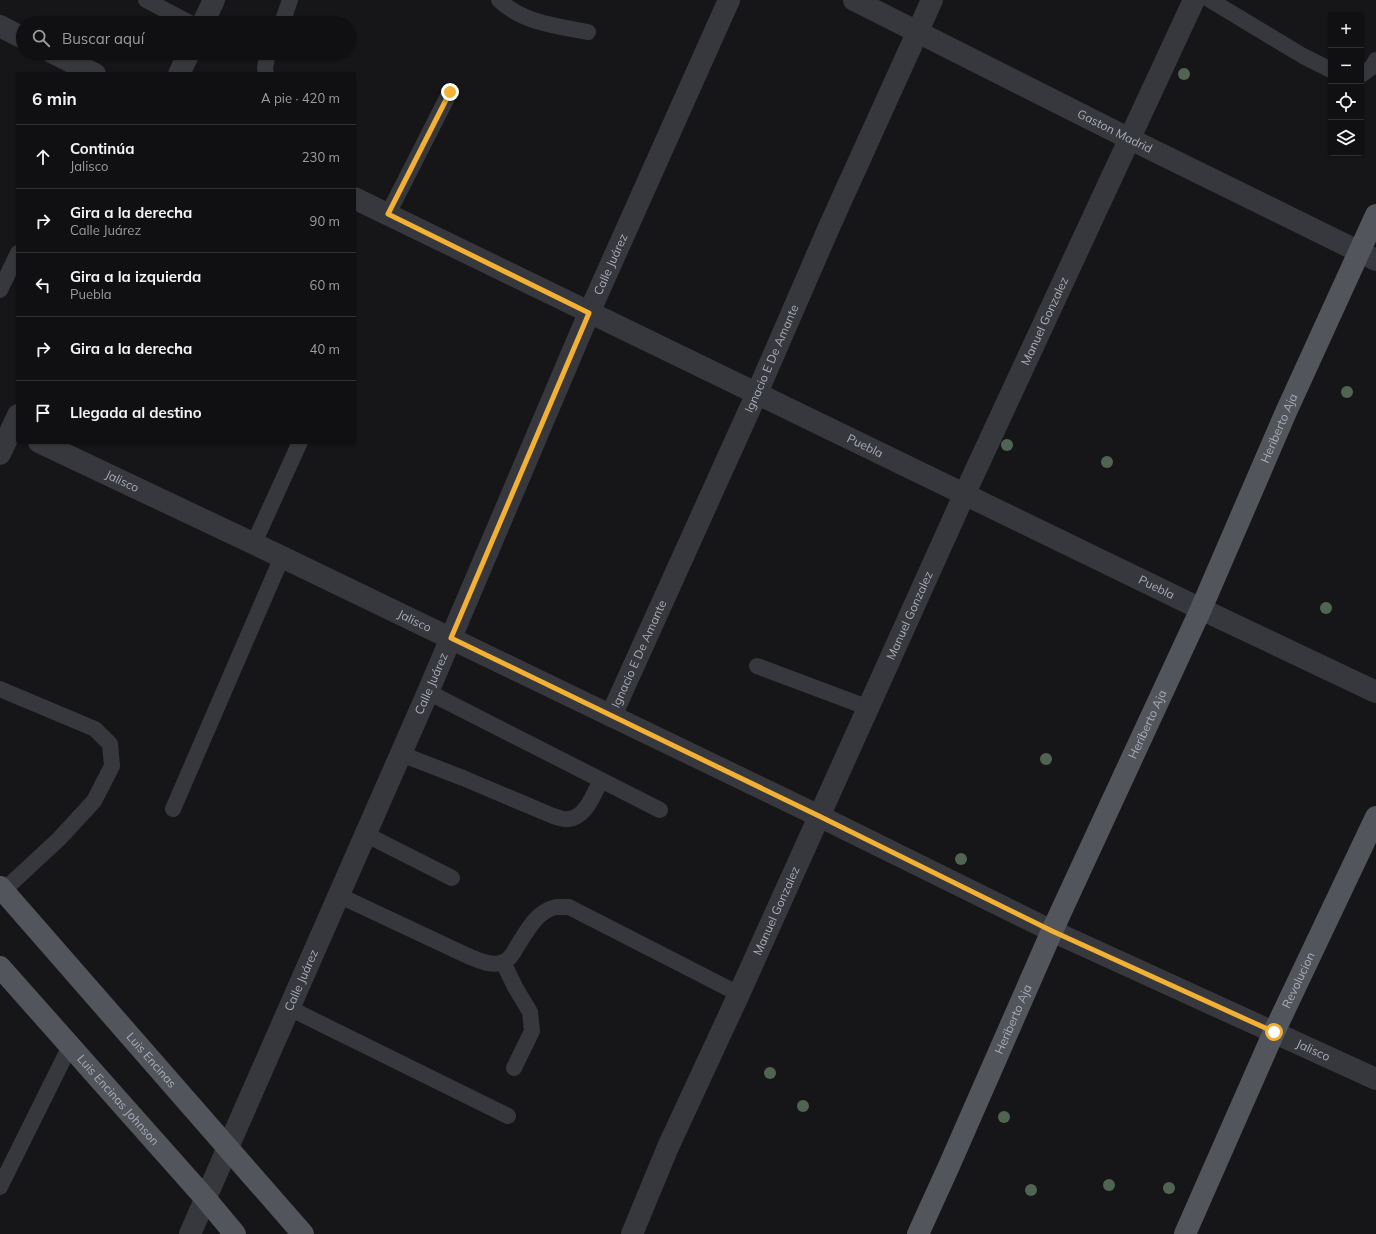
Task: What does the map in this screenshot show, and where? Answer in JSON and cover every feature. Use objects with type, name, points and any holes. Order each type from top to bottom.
[{"type":"main road","name":"Heriberto Aja","points":[[918,1234],[953,1159],[1052,931],[1201,609],[1286,412],[1368,256],[1376,215]]},
{"type":"main road","name":"Revolucion","points":[[1185,1234],[1274,1032],[1376,817]]},
{"type":"main road","name":"Luis Encinas","points":[[1,889],[303,1234]]},
{"type":"main road","name":"Luis Encinas Johnson","points":[[0,967],[205,1198],[235,1234]]},
{"type":"street","points":[[206,16],[214,0]]},
{"type":"street","name":"Calle Juárez","points":[[190,1234],[227,1146],[428,692],[589,313],[730,0]]},
{"type":"street","name":"Gaston Madrid","points":[[854,0],[1130,139],[1368,256]]},
{"type":"street","name":"Ignacio E De Amante","points":[[611,716],[932,0]]},
{"type":"street","name":"Manuel Gonzalez","points":[[632,1234],[668,1147],[739,994],[965,494],[1194,0]]},
{"type":"street","points":[[0,26],[16,34]]},
{"type":"street","points":[[68,60],[91,72]]},
{"type":"street","points":[[180,72],[186,60]]},
{"type":"street","name":"Puebla","points":[[356,199],[1201,609],[1376,692]]},
{"type":"street","points":[[0,454],[12,425]]},
{"type":"street","name":"Jalisco","points":[[43,444],[451,638],[819,816],[1052,931],[1376,1078]]},
{"type":"lane","points":[[146,0],[177,16]]},
{"type":"lane","points":[[284,16],[290,0]]},
{"type":"lane","points":[[499,0],[516,13],[536,21],[588,32]]},
{"type":"lane","points":[[1210,0],[1303,56],[1328,68]]},
{"type":"lane","points":[[266,72],[267,60]]},
{"type":"lane","points":[[1364,73],[1372,66],[1376,60]]},
{"type":"lane","points":[[388,214],[450,92]]},
{"type":"lane","points":[[0,290],[16,257]]},
{"type":"lane","points":[[254,543],[299,444]]},
{"type":"lane","points":[[173,810],[282,557]]},
{"type":"lane","points":[[756,666],[869,708]]},
{"type":"lane","points":[[0,689],[95,729],[110,744],[112,766],[94,801],[59,839],[1,889]]},
{"type":"lane","points":[[428,692],[660,810]]},
{"type":"lane","points":[[401,754],[553,816],[568,820],[585,809],[601,780]]},
{"type":"lane","points":[[365,834],[452,878]]},
{"type":"lane","points":[[338,894],[468,956],[484,962],[492,963],[503,962],[511,957],[536,920],[546,912],[556,907],[568,907],[739,994]]},
{"type":"lane","points":[[503,962],[515,987],[530,1012],[532,1031],[514,1068]]},
{"type":"lane","points":[[289,1008],[508,1116]]},
{"type":"lane","points":[[0,1187],[70,1046]]},
{"type":"route","points":[[450,92],[388,214],[589,313],[451,638],[819,816],[1052,931],[1274,1032]]}]
